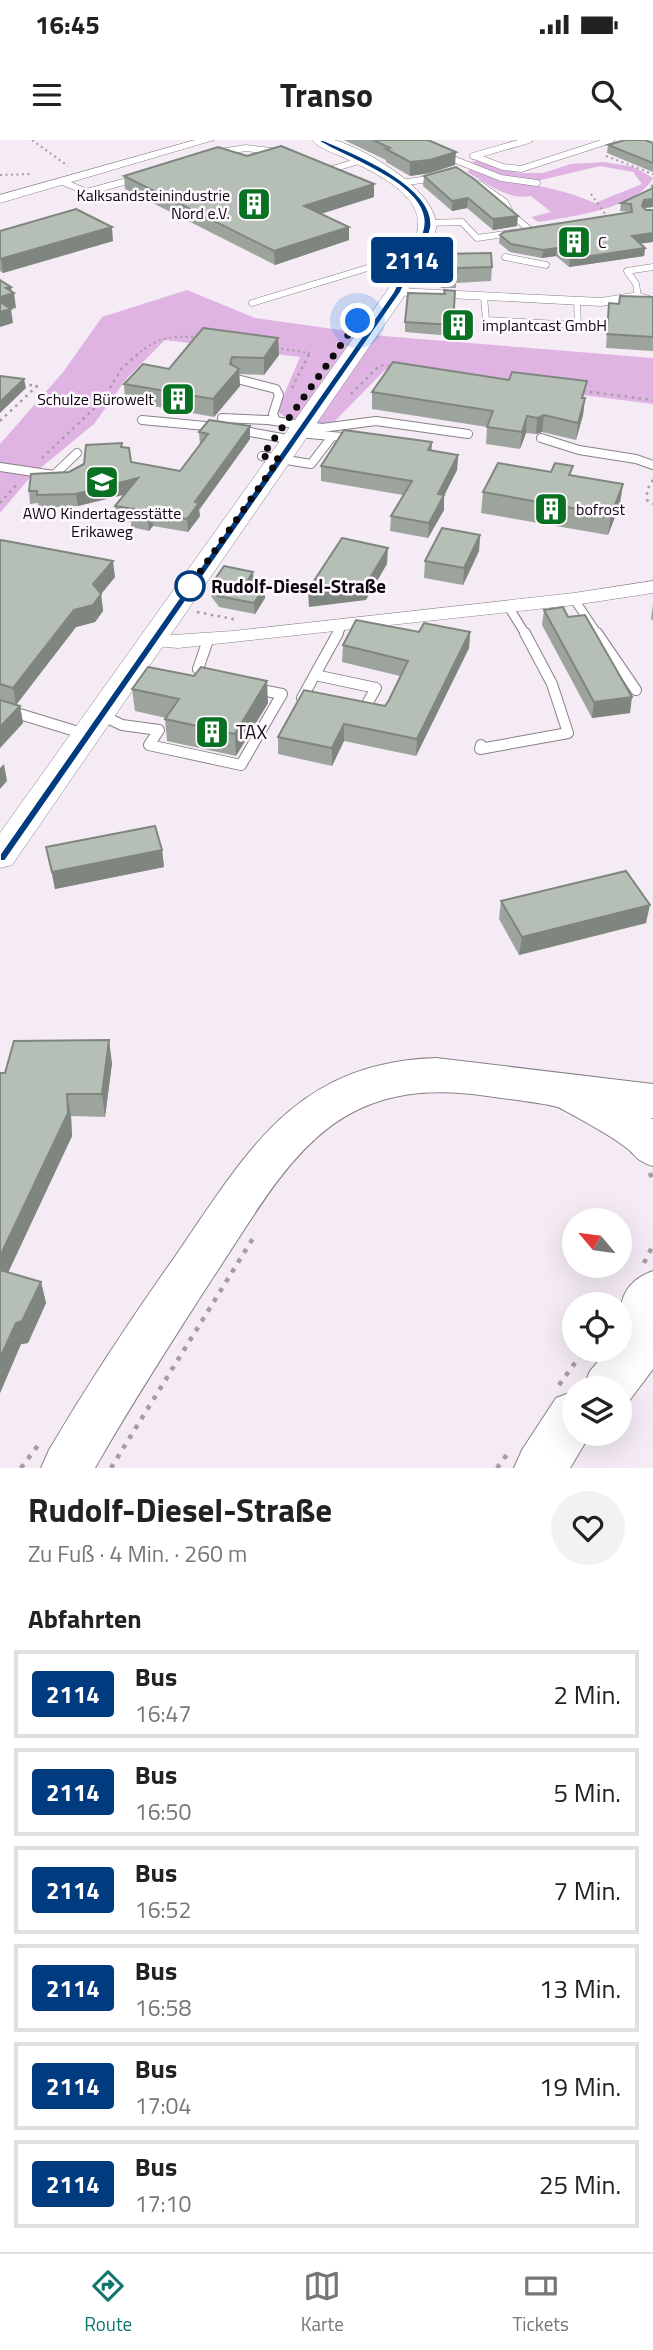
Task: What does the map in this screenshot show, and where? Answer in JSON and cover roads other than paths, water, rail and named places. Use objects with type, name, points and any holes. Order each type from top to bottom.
[{"type":"main road","points":[[55,1453],[159,1319],[256,1173],[277,1148],[329,1105],[349,1094],[394,1079],[437,1073],[500,1080],[561,1092],[653,1101]]},
{"type":"main road","points":[[561,1092],[641,1134],[653,1148]]},
{"type":"main road","points":[[632,1325],[653,1292]]},
{"type":"main road","points":[[617,1376],[653,1331]]},
{"type":"main road","points":[[541,1468],[562,1434]]},
{"type":"main road","points":[[541,1468],[562,1443]]},
{"type":"street","points":[[0,199],[208,140]]},
{"type":"street","points":[[3,847],[150,641],[285,439],[397,292],[428,227],[423,206],[400,183],[362,160],[320,140]]},
{"type":"street","points":[[397,292],[601,302],[638,296]]},
{"type":"street","points":[[150,641],[208,640],[653,587]]},
{"type":"lane","points":[[457,161],[529,140]]},
{"type":"lane","points":[[474,156],[503,167],[521,169],[611,140]]},
{"type":"lane","points":[[199,158],[225,149],[258,148],[293,155]]},
{"type":"lane","points":[[433,150],[502,178],[537,183]]},
{"type":"lane","points":[[329,170],[362,160]]},
{"type":"lane","points":[[317,165],[339,174]]},
{"type":"lane","points":[[456,172],[470,166]]},
{"type":"lane","points":[[63,182],[87,192],[101,191],[149,174]]},
{"type":"lane","points":[[400,183],[443,175]]},
{"type":"lane","points":[[475,182],[505,202],[511,214],[530,230]]},
{"type":"lane","points":[[427,223],[463,222],[477,238],[543,228]]},
{"type":"lane","points":[[505,257],[546,265]]},
{"type":"lane","points":[[252,303],[384,263],[410,265]]},
{"type":"lane","points":[[653,267],[627,271],[636,285],[638,296],[653,300]]},
{"type":"lane","points":[[484,296],[486,320],[565,325],[580,324],[577,301]]},
{"type":"lane","points":[[237,379],[276,388],[279,395],[273,414],[285,439],[311,464],[316,462],[331,438]]},
{"type":"lane","points":[[142,420],[225,421],[285,439],[361,438]]},
{"type":"lane","points":[[225,421],[285,439],[322,428],[376,421],[468,434]]},
{"type":"lane","points":[[541,439],[579,450],[636,459],[653,465]]},
{"type":"lane","points":[[0,467],[54,475],[77,453]]},
{"type":"lane","points":[[574,598],[636,690]]},
{"type":"lane","points":[[481,745],[481,749],[568,733],[566,718],[528,637],[508,606]]},
{"type":"lane","points":[[314,701],[302,698],[343,624]]},
{"type":"lane","points":[[208,640],[198,669],[209,679],[221,681]]},
{"type":"lane","points":[[315,675],[376,688],[365,711],[352,709]]},
{"type":"lane","points":[[0,708],[91,724],[122,724],[159,730],[149,745],[241,765],[282,694],[246,687]]},
{"type":"place","name":"Kalksandsteinindustrie Nord e.V.","points":[[254,204]]},
{"type":"place","name":"C","points":[[574,242]]},
{"type":"place","name":"implantcast GmbH","points":[[458,325]]},
{"type":"place","name":"Schulze Bürowelt","points":[[178,399]]},
{"type":"place","name":"AWO Kindertagesstätte Erikaweg","points":[[102,482]]},
{"type":"place","name":"bofrost","points":[[551,509]]},
{"type":"place","name":"Rudolf-Diesel-Straße","points":[[190,586]]},
{"type":"place","name":"TAX","points":[[212,732]]}]
